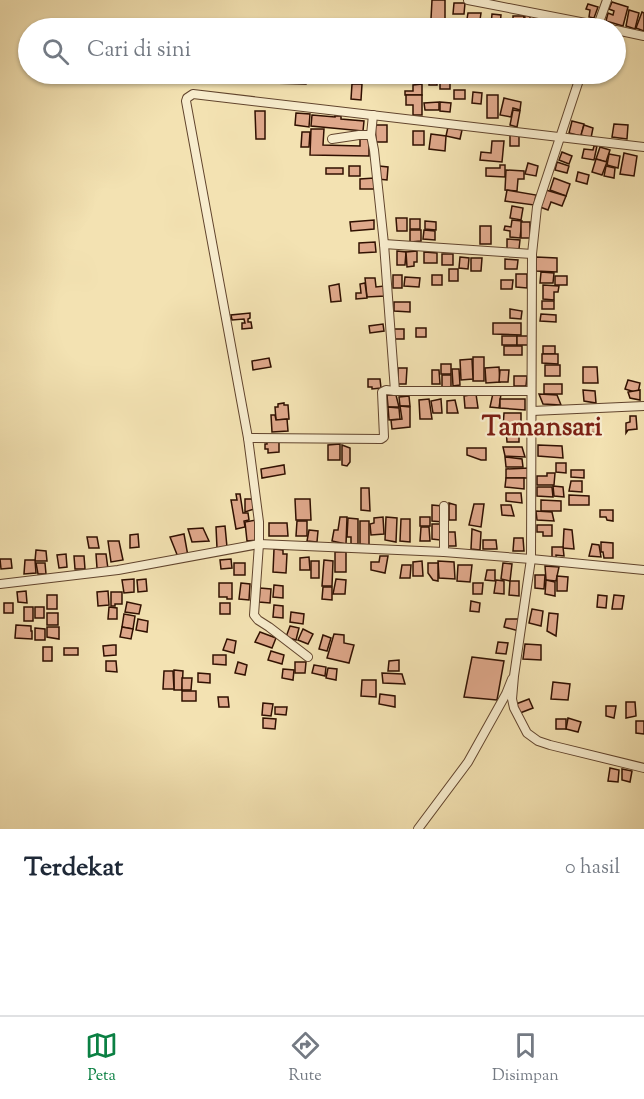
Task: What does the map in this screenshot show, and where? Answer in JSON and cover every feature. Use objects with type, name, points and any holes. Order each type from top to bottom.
[{"type":"street","points":[[468,0],[554,18]]},
{"type":"street","points":[[600,18],[607,0]]},
{"type":"street","points":[[626,32],[644,36]]},
{"type":"street","points":[[578,84],[537,207],[532,254],[531,559],[512,699],[514,708],[527,733],[538,741],[644,768]]},
{"type":"street","points":[[308,657],[254,615],[260,544],[259,522],[248,438],[187,98],[193,94],[644,147]]},
{"type":"street","points":[[373,115],[371,135],[384,243],[395,391]]},
{"type":"street","points":[[332,139],[371,135]]},
{"type":"street","points":[[384,243],[532,254]]},
{"type":"street","points":[[248,438],[381,439],[384,436],[382,392],[386,390],[531,391]]},
{"type":"street","points":[[532,411],[644,406]]},
{"type":"street","points":[[444,506],[444,552]]},
{"type":"street","points":[[0,584],[118,570],[260,544],[444,552],[644,570]]},
{"type":"street","points":[[418,829],[468,762],[514,675]]},
{"type":"building","points":[[432,0],[445,0],[445,18],[431,18]]},
{"type":"building","points":[[612,2],[628,7],[625,18],[607,18],[608,13],[613,15],[614,11],[609,9]]},
{"type":"building","points":[[454,3],[465,3],[464,14],[453,14]]},
{"type":"building","points":[[588,4],[598,7],[594,18],[589,17],[590,10],[586,9]]},
{"type":"building","points":[[629,10],[639,13],[635,29],[626,26]]},
{"type":"building","points":[[642,12],[644,13],[644,31],[636,28]]},
{"type":"building","points":[[468,13],[481,13],[480,18],[467,18]]},
{"type":"building","points":[[523,13],[530,14],[530,18],[525,18]]},
{"type":"building","points":[[492,14],[501,15],[501,18],[492,18]]},
{"type":"building","points":[[352,84],[362,84],[361,100],[351,99]]},
{"type":"building","points":[[422,84],[422,95],[405,95],[405,91],[413,91],[413,85]]},
{"type":"building","points":[[440,84],[450,84],[450,89],[440,89]]},
{"type":"building","points":[[454,90],[465,90],[465,99],[454,99]]},
{"type":"building","points":[[473,92],[482,93],[481,104],[472,103]]},
{"type":"building","points":[[406,95],[422,95],[422,115],[413,115],[413,105],[406,105]]},
{"type":"building","points":[[487,95],[498,95],[498,118],[487,118]]},
{"type":"building","points":[[504,98],[521,102],[520,110],[513,108],[511,117],[500,115]]},
{"type":"building","points":[[439,102],[439,110],[425,110],[424,103]]},
{"type":"building","points":[[440,102],[451,103],[450,112],[440,111]]},
{"type":"building","points":[[513,110],[520,111],[517,127],[510,125]]},
{"type":"building","points":[[255,111],[265,111],[265,139],[256,139]]},
{"type":"building","points":[[296,113],[310,114],[309,127],[295,125]]},
{"type":"building","points":[[312,115],[341,116],[341,119],[364,121],[363,131],[311,126]]},
{"type":"building","points":[[572,121],[584,124],[581,136],[569,133]]},
{"type":"building","points":[[614,124],[628,125],[627,139],[612,137]]},
{"type":"building","points":[[375,125],[387,125],[387,142],[376,142]]},
{"type":"building","points":[[584,125],[593,128],[591,138],[581,135]]},
{"type":"building","points":[[448,127],[462,130],[460,139],[446,136]]},
{"type":"building","points":[[311,129],[324,129],[323,145],[360,146],[360,136],[369,137],[369,156],[310,155]]},
{"type":"building","points":[[413,131],[424,131],[424,145],[413,145]]},
{"type":"building","points":[[302,132],[310,132],[309,147],[301,147]]},
{"type":"building","points":[[431,134],[446,136],[445,151],[429,149]]},
{"type":"building","points":[[510,135],[519,135],[519,146],[510,146]]},
{"type":"building","points":[[492,141],[504,141],[502,162],[480,160],[481,152],[491,153]]},
{"type":"building","points":[[594,146],[597,146],[594,160],[582,158],[584,149],[593,150]]},
{"type":"building","points":[[600,147],[610,150],[606,162],[596,159]]},
{"type":"building","points":[[562,152],[572,156],[569,164],[559,160]]},
{"type":"building","points":[[624,153],[637,156],[634,176],[620,174]]},
{"type":"building","points":[[609,154],[620,156],[618,168],[607,165]]},
{"type":"building","points":[[596,159],[607,162],[602,175],[592,172]]},
{"type":"building","points":[[557,162],[569,166],[567,173],[555,170]]},
{"type":"building","points":[[528,163],[538,166],[536,176],[525,174]]},
{"type":"building","points":[[500,165],[505,165],[505,177],[486,176],[486,168],[500,168]]},
{"type":"building","points":[[349,166],[360,166],[360,176],[349,176]]},
{"type":"building","points":[[379,166],[388,167],[387,180],[378,179]]},
{"type":"building","points":[[606,166],[615,168],[614,178],[604,176]]},
{"type":"building","points":[[326,168],[343,168],[343,174],[326,174]]},
{"type":"building","points":[[506,170],[524,171],[524,179],[518,179],[517,191],[505,190]]},
{"type":"building","points":[[578,172],[589,175],[587,184],[576,181]]},
{"type":"building","points":[[374,178],[374,189],[360,189],[360,179]]},
{"type":"building","points":[[554,178],[570,184],[566,196],[550,190]]},
{"type":"building","points":[[507,190],[536,195],[534,205],[505,201]]},
{"type":"building","points":[[546,190],[566,196],[562,206],[551,202],[548,210],[540,207]]},
{"type":"building","points":[[512,206],[523,208],[521,220],[510,218]]},
{"type":"building","points":[[396,218],[407,218],[407,231],[397,231]]},
{"type":"building","points":[[410,219],[420,219],[420,229],[410,229]]},
{"type":"building","points":[[374,220],[374,229],[351,231],[350,222]]},
{"type":"building","points":[[512,220],[522,221],[520,238],[510,237],[510,231],[504,230],[505,226],[511,227]]},
{"type":"building","points":[[425,221],[436,222],[436,230],[425,229]]},
{"type":"building","points":[[521,222],[530,222],[530,238],[521,238]]},
{"type":"building","points":[[480,226],[491,226],[491,244],[480,244]]},
{"type":"building","points":[[410,230],[421,230],[421,241],[410,242]]},
{"type":"building","points":[[424,230],[435,231],[435,240],[423,239]]},
{"type":"building","points":[[507,239],[520,240],[519,249],[507,249]]},
{"type":"building","points":[[375,242],[376,252],[359,253],[359,243]]},
{"type":"building","points":[[397,251],[406,252],[405,265],[397,265]]},
{"type":"building","points":[[417,251],[417,262],[414,262],[414,266],[407,267],[406,252]]},
{"type":"building","points":[[424,252],[437,253],[437,263],[424,263]]},
{"type":"building","points":[[442,254],[453,254],[453,265],[442,265]]},
{"type":"building","points":[[460,257],[469,258],[468,269],[459,268]]},
{"type":"building","points":[[536,257],[557,258],[557,272],[536,271]]},
{"type":"building","points":[[471,258],[482,258],[481,271],[471,271]]},
{"type":"building","points":[[505,259],[518,260],[517,269],[505,269]]},
{"type":"building","points":[[449,269],[458,269],[458,281],[449,281]]},
{"type":"building","points":[[541,272],[554,273],[553,283],[540,283]]},
{"type":"building","points":[[516,274],[527,274],[527,288],[516,287]]},
{"type":"building","points":[[393,275],[402,275],[402,288],[393,288]]},
{"type":"building","points":[[432,275],[442,275],[442,285],[432,285]]},
{"type":"building","points":[[555,276],[567,276],[567,285],[555,285]]},
{"type":"building","points":[[405,277],[420,278],[419,287],[404,286]]},
{"type":"building","points":[[365,278],[375,278],[376,287],[384,286],[385,296],[367,297]]},
{"type":"building","points":[[501,280],[513,280],[512,289],[501,289]]},
{"type":"building","points":[[365,283],[367,298],[356,299],[356,293],[361,293],[360,284]]},
{"type":"building","points":[[339,284],[341,301],[331,302],[329,286]]},
{"type":"building","points":[[543,285],[559,286],[558,292],[554,292],[554,300],[543,299]]},
{"type":"building","points":[[542,301],[554,301],[554,309],[542,309]]},
{"type":"building","points":[[394,302],[410,302],[410,312],[394,311]]},
{"type":"building","points":[[510,309],[522,311],[521,319],[510,318]]},
{"type":"building","points":[[250,313],[248,322],[251,322],[252,328],[242,329],[244,319],[232,320],[231,315]]},
{"type":"building","points":[[541,314],[556,315],[556,322],[540,321]]},
{"type":"building","points":[[493,323],[521,323],[521,335],[493,334]]},
{"type":"building","points":[[383,324],[384,331],[370,333],[369,326]]},
{"type":"building","points":[[416,328],[426,328],[426,337],[416,337]]},
{"type":"building","points":[[394,329],[404,329],[404,339],[394,339]]},
{"type":"building","points":[[502,336],[517,336],[517,345],[502,345]]},
{"type":"building","points":[[517,336],[528,336],[528,345],[517,345]]},
{"type":"building","points":[[504,346],[522,346],[522,355],[504,355]]},
{"type":"building","points":[[543,346],[555,346],[555,354],[543,354]]},
{"type":"building","points":[[542,354],[558,354],[558,364],[542,363]]},
{"type":"building","points":[[473,357],[484,357],[484,381],[473,381]]},
{"type":"building","points":[[269,358],[271,367],[253,370],[252,361]]},
{"type":"building","points":[[472,359],[473,379],[461,380],[460,360]]},
{"type":"building","points":[[441,364],[451,364],[451,374],[441,374]]},
{"type":"building","points":[[545,365],[560,365],[560,376],[545,376]]},
{"type":"building","points":[[499,367],[500,382],[486,383],[485,368]]},
{"type":"building","points":[[583,367],[597,367],[598,383],[583,383]]},
{"type":"building","points":[[398,368],[407,368],[406,384],[398,384]]},
{"type":"building","points":[[452,369],[459,369],[460,385],[453,386]]},
{"type":"building","points":[[432,370],[439,370],[440,384],[432,384]]},
{"type":"building","points":[[500,370],[509,370],[508,382],[499,382]]},
{"type":"building","points":[[442,375],[451,375],[451,388],[442,388]]},
{"type":"building","points":[[514,376],[527,376],[526,386],[514,386]]},
{"type":"building","points":[[368,379],[380,379],[381,388],[368,387]]},
{"type":"building","points":[[628,380],[640,383],[638,393],[625,389]]},
{"type":"building","points":[[544,384],[562,384],[562,394],[544,394]]},
{"type":"building","points":[[583,390],[595,391],[596,403],[584,401]]},
{"type":"building","points":[[640,390],[640,400],[630,398],[628,392]]},
{"type":"building","points":[[493,393],[501,394],[499,408],[490,407]]},
{"type":"building","points":[[476,394],[478,408],[465,408],[464,396]]},
{"type":"building","points":[[539,394],[557,395],[561,405],[543,404]]},
{"type":"building","points":[[387,395],[396,395],[399,407],[388,407]]},
{"type":"building","points":[[409,396],[410,406],[400,406],[399,397]]},
{"type":"building","points":[[429,399],[432,419],[420,419],[419,400]]},
{"type":"building","points":[[441,399],[442,413],[433,413],[431,401]]},
{"type":"building","points":[[500,399],[525,399],[525,410],[500,408]]},
{"type":"building","points":[[455,400],[458,413],[447,413],[447,401]]},
{"type":"building","points":[[284,403],[288,405],[289,419],[276,420],[275,407]]},
{"type":"building","points":[[400,406],[410,407],[410,427],[392,429],[391,420],[402,419]]},
{"type":"building","points":[[388,407],[399,408],[400,419],[389,420]]},
{"type":"building","points":[[504,413],[521,413],[521,427],[503,427]]},
{"type":"building","points":[[271,415],[275,415],[276,420],[287,419],[288,431],[272,432]]},
{"type":"building","points":[[630,416],[636,416],[637,429],[628,430],[626,433],[626,423],[630,422]]},
{"type":"building","points":[[585,423],[598,423],[598,433],[588,432]]},
{"type":"building","points":[[506,429],[519,429],[519,442],[507,442]]},
{"type":"building","points":[[267,442],[279,442],[279,452],[268,453],[268,449],[265,449]]},
{"type":"building","points":[[340,444],[340,460],[328,460],[328,445]]},
{"type":"building","points":[[342,445],[350,448],[350,462],[347,466],[342,465]]},
{"type":"building","points":[[538,445],[562,446],[563,458],[538,456]]},
{"type":"building","points":[[503,447],[522,447],[525,457],[505,456]]},
{"type":"building","points":[[467,448],[486,448],[486,460],[467,455]]},
{"type":"building","points":[[505,457],[522,459],[523,467],[506,467]]},
{"type":"building","points":[[556,463],[566,463],[566,473],[556,472]]},
{"type":"building","points":[[284,465],[285,474],[262,478],[261,469]]},
{"type":"building","points":[[529,468],[529,478],[506,478],[506,469]]},
{"type":"building","points":[[571,470],[584,470],[584,478],[571,477]]},
{"type":"building","points":[[547,473],[555,473],[554,485],[537,485],[537,476],[547,476]]},
{"type":"building","points":[[506,478],[524,478],[524,489],[505,487]]},
{"type":"building","points":[[571,481],[582,481],[582,492],[569,491]]},
{"type":"building","points":[[553,486],[563,487],[564,497],[554,496]]},
{"type":"building","points":[[537,487],[552,487],[553,497],[537,496]]},
{"type":"building","points":[[361,488],[369,488],[370,511],[361,510]]},
{"type":"building","points":[[506,493],[521,493],[522,503],[506,501]]},
{"type":"building","points":[[236,494],[240,494],[243,513],[248,513],[249,520],[244,521],[245,527],[236,529],[231,500],[237,500]]},
{"type":"building","points":[[569,495],[589,496],[589,505],[569,505]]},
{"type":"building","points":[[245,499],[253,499],[254,509],[245,512]]},
{"type":"building","points":[[295,499],[310,499],[311,520],[296,520]]},
{"type":"building","points":[[541,500],[561,501],[561,511],[541,511]]},
{"type":"building","points":[[449,503],[456,505],[456,520],[449,520]]},
{"type":"building","points":[[474,504],[484,504],[481,527],[469,525]]},
{"type":"building","points":[[432,505],[442,506],[443,522],[432,521]]},
{"type":"building","points":[[501,505],[511,505],[514,516],[502,515]]},
{"type":"building","points":[[600,510],[613,510],[613,521],[600,517]]},
{"type":"building","points":[[536,511],[552,512],[554,521],[537,520]]},
{"type":"building","points":[[340,517],[347,517],[346,544],[332,541],[334,530],[338,530]]},
{"type":"building","points":[[383,517],[384,534],[371,535],[370,524],[374,523],[374,518]]},
{"type":"building","points":[[386,517],[397,518],[396,542],[385,540]]},
{"type":"building","points":[[420,517],[430,517],[430,526],[420,526]]},
{"type":"building","points":[[348,518],[358,519],[358,544],[351,544],[351,537],[347,537]]},
{"type":"building","points":[[401,519],[410,519],[410,542],[400,541]]},
{"type":"building","points":[[256,520],[258,540],[247,541],[245,522]]},
{"type":"building","points":[[297,521],[307,521],[307,536],[296,536]]},
{"type":"building","points":[[360,521],[369,521],[369,545],[360,544]]},
{"type":"building","points":[[269,523],[287,523],[288,536],[269,536]]},
{"type":"building","points":[[432,524],[440,524],[440,540],[432,539]]},
{"type":"building","points":[[537,525],[552,525],[552,536],[543,536],[543,532],[537,532]]},
{"type":"building","points":[[225,526],[227,547],[217,548],[216,527]]},
{"type":"building","points":[[421,527],[429,527],[430,541],[420,541]]},
{"type":"building","points":[[203,528],[209,541],[192,542],[188,529]]},
{"type":"building","points":[[472,529],[481,532],[480,550],[471,549]]},
{"type":"building","points":[[564,529],[572,530],[574,549],[563,548]]},
{"type":"building","points":[[309,530],[318,531],[317,542],[307,541]]},
{"type":"building","points":[[448,532],[455,532],[456,546],[448,546]]},
{"type":"building","points":[[138,534],[139,547],[130,548],[130,535]]},
{"type":"building","points":[[184,534],[188,556],[178,557],[170,537]]},
{"type":"building","points":[[87,537],[97,537],[99,548],[89,548]]},
{"type":"building","points":[[514,538],[523,538],[524,551],[513,551]]},
{"type":"building","points":[[483,540],[496,540],[497,549],[483,549]]},
{"type":"building","points":[[108,541],[119,541],[123,560],[111,562]]},
{"type":"building","points":[[601,542],[613,543],[613,558],[604,558],[601,552]]},
{"type":"building","points":[[592,544],[599,545],[601,557],[589,556]]},
{"type":"building","points":[[552,547],[563,547],[564,556],[556,555],[556,559],[552,558]]},
{"type":"building","points":[[274,549],[283,550],[283,554],[287,554],[286,573],[273,572]]},
{"type":"building","points":[[36,550],[46,551],[47,561],[35,561]]},
{"type":"building","points":[[335,552],[346,552],[346,572],[335,572]]},
{"type":"building","points":[[66,554],[67,567],[59,568],[57,555]]},
{"type":"building","points":[[96,554],[106,554],[108,569],[97,568]]},
{"type":"building","points":[[74,556],[84,556],[85,569],[75,569]]},
{"type":"building","points":[[380,556],[388,556],[385,573],[371,570],[371,562],[379,562]]},
{"type":"building","points":[[309,557],[310,570],[300,570],[300,558]]},
{"type":"building","points":[[0,559],[11,559],[12,568],[1,569]]},
{"type":"building","points":[[231,559],[232,568],[221,569],[220,560]]},
{"type":"building","points":[[25,560],[35,560],[36,573],[24,574]]},
{"type":"building","points":[[324,560],[333,561],[332,586],[322,586]]},
{"type":"building","points":[[311,561],[319,561],[319,578],[311,578]]},
{"type":"building","points":[[422,561],[423,576],[413,576],[413,562]]},
{"type":"building","points":[[438,561],[454,562],[455,579],[439,578]]},
{"type":"building","points":[[36,563],[45,563],[46,574],[38,574]]},
{"type":"building","points":[[234,563],[245,563],[245,575],[234,575]]},
{"type":"building","points":[[428,563],[438,563],[438,581],[433,580],[428,573]]},
{"type":"building","points":[[503,563],[512,564],[510,581],[501,579]]},
{"type":"building","points":[[402,565],[411,565],[410,578],[400,578]]},
{"type":"building","points":[[458,565],[472,565],[470,582],[457,581]]},
{"type":"building","points":[[545,566],[559,567],[556,581],[546,580]]},
{"type":"building","points":[[487,570],[495,570],[495,581],[485,580]]},
{"type":"building","points":[[535,575],[545,575],[544,589],[535,588]]},
{"type":"building","points":[[557,576],[568,577],[567,591],[557,591]]},
{"type":"building","points":[[134,579],[134,592],[124,593],[122,580]]},
{"type":"building","points":[[146,579],[147,591],[138,592],[137,580]]},
{"type":"building","points":[[336,579],[346,580],[345,594],[333,594]]},
{"type":"building","points":[[496,580],[504,581],[504,594],[494,593]]},
{"type":"building","points":[[546,580],[555,582],[555,596],[545,594]]},
{"type":"building","points":[[510,581],[519,581],[519,596],[509,595]]},
{"type":"building","points":[[219,583],[232,583],[232,599],[219,597]]},
{"type":"building","points":[[241,583],[250,584],[249,600],[239,599]]},
{"type":"building","points":[[473,583],[483,583],[482,594],[473,594]]},
{"type":"building","points":[[274,585],[283,586],[283,598],[273,597]]},
{"type":"building","points":[[323,587],[332,587],[332,600],[322,599]]},
{"type":"building","points":[[260,588],[271,589],[270,603],[259,602]]},
{"type":"building","points":[[26,591],[27,603],[18,602],[17,592]]},
{"type":"building","points":[[108,591],[109,605],[98,606],[97,592]]},
{"type":"building","points":[[111,592],[122,592],[122,604],[111,606]]},
{"type":"building","points":[[47,595],[57,595],[57,609],[47,609]]},
{"type":"building","points":[[598,595],[607,596],[606,608],[597,607]]},
{"type":"building","points":[[614,595],[624,596],[622,609],[612,609]]},
{"type":"building","points":[[471,601],[480,603],[479,612],[470,611]]},
{"type":"building","points":[[127,602],[141,605],[139,614],[125,612]]},
{"type":"building","points":[[4,603],[13,603],[13,613],[4,613]]},
{"type":"building","points":[[220,603],[230,603],[230,614],[220,614]]},
{"type":"building","points":[[274,605],[283,606],[283,618],[273,617]]},
{"type":"building","points":[[24,607],[33,607],[33,621],[24,621]]},
{"type":"building","points":[[35,607],[44,607],[44,618],[35,618]]},
{"type":"building","points":[[109,607],[117,608],[117,619],[108,619]]},
{"type":"building","points":[[532,609],[543,611],[541,626],[529,623]]},
{"type":"building","points":[[291,612],[304,614],[303,624],[290,622]]},
{"type":"building","points":[[47,613],[58,613],[58,625],[47,625]]},
{"type":"building","points":[[549,613],[558,614],[556,636],[547,631]]},
{"type":"building","points":[[124,614],[135,616],[133,629],[122,627]]},
{"type":"building","points":[[138,619],[148,621],[147,632],[136,630]]},
{"type":"building","points":[[506,619],[521,619],[519,631],[504,627]]},
{"type":"building","points":[[16,625],[31,626],[32,639],[15,638]]},
{"type":"building","points":[[290,626],[299,628],[296,640],[286,637]]},
{"type":"building","points":[[47,627],[59,627],[59,639],[47,637]]},
{"type":"building","points":[[122,627],[133,629],[131,639],[120,637]]},
{"type":"building","points":[[35,628],[45,629],[45,640],[35,640]]},
{"type":"building","points":[[303,629],[313,634],[308,644],[298,640]]},
{"type":"building","points":[[260,632],[276,638],[272,648],[255,642]]},
{"type":"building","points":[[334,634],[344,635],[344,643],[354,645],[349,663],[327,658]]},
{"type":"building","points":[[323,635],[331,638],[327,651],[319,649]]},
{"type":"building","points":[[227,639],[236,641],[234,653],[223,650]]},
{"type":"building","points":[[498,642],[508,643],[506,654],[496,653]]},
{"type":"building","points":[[525,644],[541,645],[541,660],[523,659]]},
{"type":"building","points":[[116,645],[116,655],[104,656],[103,646]]},
{"type":"building","points":[[43,647],[52,647],[52,661],[43,661]]},
{"type":"building","points":[[64,648],[78,648],[78,655],[64,655]]},
{"type":"building","points":[[271,651],[284,655],[282,664],[268,660]]},
{"type":"building","points":[[213,655],[226,655],[226,665],[213,664]]},
{"type":"building","points":[[472,657],[504,661],[497,700],[464,697]]},
{"type":"building","points":[[399,660],[399,671],[388,671],[389,661]]},
{"type":"building","points":[[106,661],[116,661],[117,672],[106,671]]},
{"type":"building","points":[[238,662],[247,665],[245,675],[235,673]]},
{"type":"building","points":[[295,662],[306,662],[305,673],[295,673]]},
{"type":"building","points":[[314,665],[326,667],[325,676],[312,673]]},
{"type":"building","points":[[328,668],[337,669],[336,680],[326,678]]},
{"type":"building","points":[[283,669],[294,670],[293,680],[282,678]]},
{"type":"building","points":[[174,670],[183,671],[182,690],[174,690]]},
{"type":"building","points":[[164,671],[173,671],[174,689],[163,689]]},
{"type":"building","points":[[198,673],[210,674],[210,683],[198,682]]},
{"type":"building","points":[[382,673],[402,674],[405,684],[383,683]]},
{"type":"building","points":[[182,678],[192,678],[191,690],[182,690]]},
{"type":"building","points":[[362,680],[376,680],[376,697],[361,696]]},
{"type":"building","points":[[553,682],[570,684],[568,700],[551,699]]},
{"type":"building","points":[[182,691],[196,691],[196,701],[182,701]]},
{"type":"building","points":[[380,694],[395,696],[395,707],[379,704]]},
{"type":"building","points":[[218,697],[228,697],[229,707],[219,707]]},
{"type":"building","points":[[529,699],[533,708],[520,713],[516,704]]},
{"type":"building","points":[[626,702],[635,702],[636,716],[626,718]]},
{"type":"building","points":[[263,703],[273,704],[271,716],[262,715]]},
{"type":"building","points":[[606,706],[616,706],[614,718],[606,716]]},
{"type":"building","points":[[275,707],[287,707],[286,715],[275,714]]},
{"type":"building","points":[[263,718],[276,719],[275,729],[263,728]]},
{"type":"building","points":[[568,718],[581,722],[578,732],[566,729]]},
{"type":"building","points":[[556,719],[566,719],[566,729],[556,729]]},
{"type":"building","points":[[636,721],[644,721],[644,734],[636,733]]},
{"type":"building","points":[[610,768],[619,770],[618,782],[608,781]]},
{"type":"building","points":[[622,769],[632,771],[630,782],[622,780]]},
{"type":"district","name":"Tamansari","points":[[542,426]]}]
